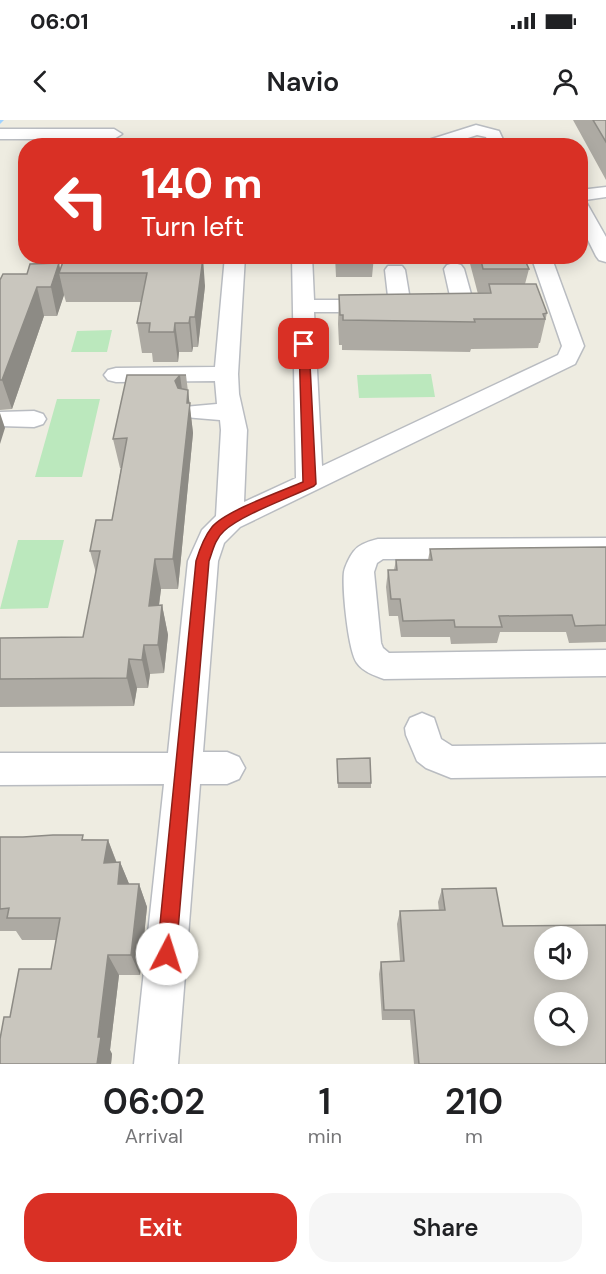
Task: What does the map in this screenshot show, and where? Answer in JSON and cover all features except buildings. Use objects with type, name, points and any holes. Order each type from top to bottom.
[{"type":"lane","points":[[450,138],[476,130],[493,134],[495,138]]},
{"type":"lane","points":[[0,134],[114,134]]},
{"type":"lane","points":[[588,194],[606,192]]},
{"type":"lane","points":[[588,220],[606,255]]},
{"type":"lane","points":[[230,520],[234,430],[226,374],[234,264]]},
{"type":"lane","points":[[302,264],[309,484]]},
{"type":"lane","points":[[156,1064],[203,561],[208,542],[218,528],[230,520],[567,358],[573,346],[544,264]]},
{"type":"lane","points":[[454,269],[463,305]]},
{"type":"lane","points":[[395,270],[421,305]]},
{"type":"lane","points":[[525,281],[549,281]]},
{"type":"lane","points":[[535,305],[559,304]]},
{"type":"lane","points":[[303,306],[487,305]]},
{"type":"lane","points":[[116,375],[226,374]]},
{"type":"lane","points":[[193,412],[230,412]]},
{"type":"lane","points":[[2,419],[34,419]]},
{"type":"lane","points":[[606,548],[378,549],[364,557],[359,572],[365,644],[369,656],[384,666],[606,663]]},
{"type":"lane","points":[[422,728],[424,745],[436,757],[451,762],[606,760]]},
{"type":"lane","points":[[0,769],[227,768]]},
{"type":"green space","points":[[112,330],[107,352],[71,352],[77,331]]},
{"type":"green space","points":[[431,374],[435,397],[359,398],[357,375]]},
{"type":"green space","points":[[57,399],[100,399],[82,477],[35,477]]},
{"type":"green space","points":[[18,540],[64,540],[48,608],[0,609]]},
{"type":"route","points":[[167,954],[203,561],[208,542],[218,528],[230,520],[309,484],[304,344]]}]
